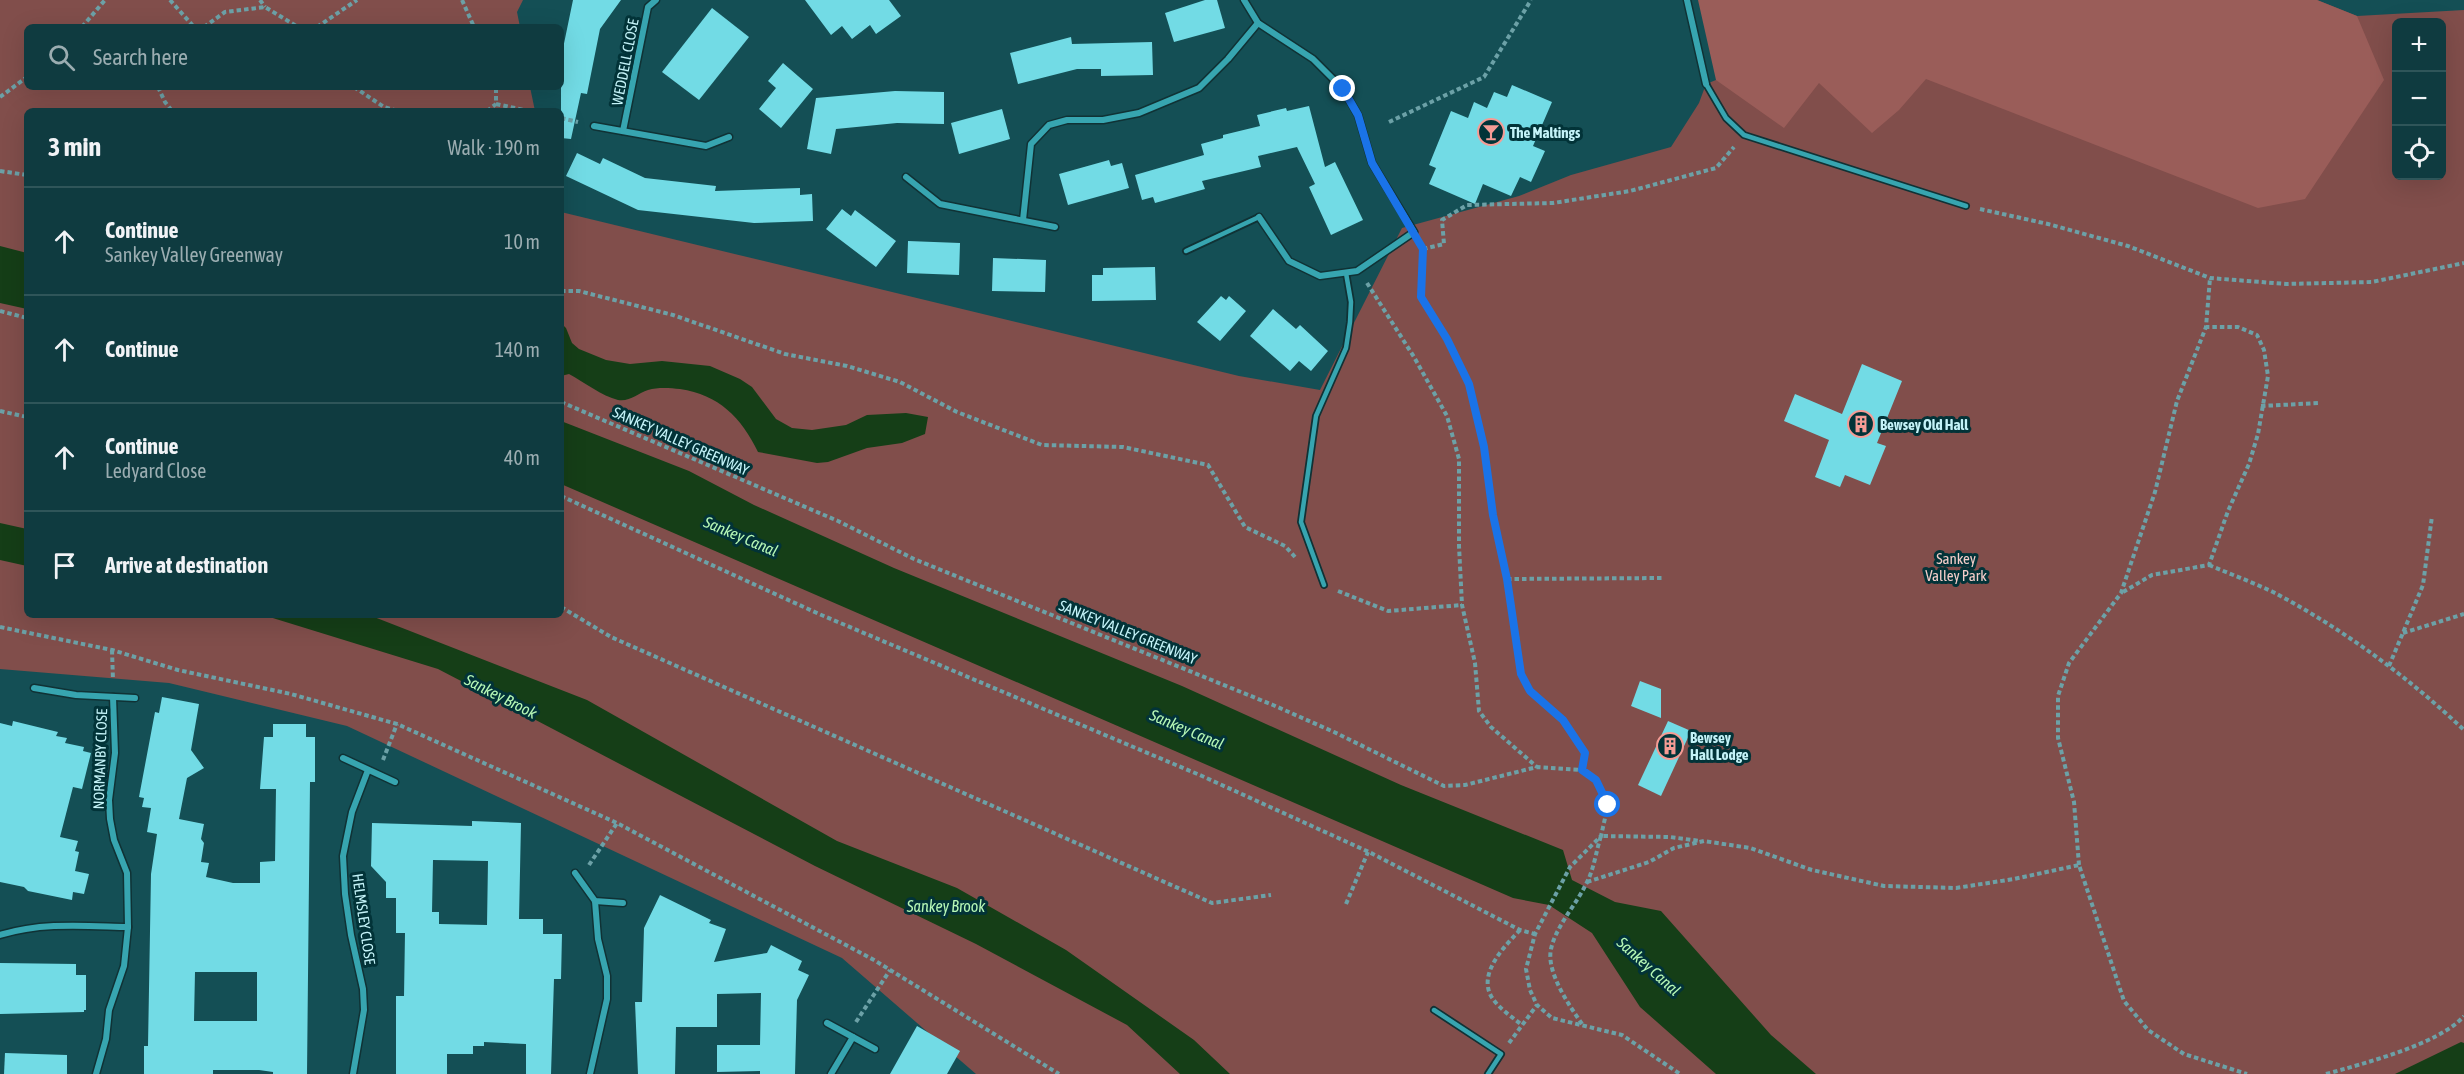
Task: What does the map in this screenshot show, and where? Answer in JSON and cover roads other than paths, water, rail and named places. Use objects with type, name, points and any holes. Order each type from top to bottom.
[{"type":"street","name":"WEDDELL CLOSE","points":[[623,131],[648,7],[656,0]]},
{"type":"street","points":[[1244,0],[1258,23],[1313,59],[1343,89],[1358,115],[1372,163],[1414,232],[1357,271],[1320,276],[1289,261],[1259,217]]},
{"type":"street","points":[[1687,0],[1706,84]]},
{"type":"street","points":[[1023,220],[1031,144],[1049,124],[1067,120],[1103,120],[1139,113],[1199,88],[1228,59],[1258,23]]},
{"type":"street","points":[[594,126],[706,146],[729,137]]},
{"type":"street","points":[[906,177],[940,204],[1054,227]]},
{"type":"street","name":"NORMANBY CLOSE","points":[[34,688],[76,696],[135,698]]},
{"type":"street","name":"NORMANBY CLOSE","points":[[96,1074],[106,1039],[109,1010],[123,966],[128,927],[127,873],[114,840],[110,819],[109,800],[115,753],[113,697]]},
{"type":"street","points":[[343,758],[395,782]]},
{"type":"street","name":"HELMSLEY CLOSE","points":[[353,1074],[364,1010],[363,989],[345,894],[343,856],[352,812],[368,770]]},
{"type":"street","points":[[575,873],[596,901],[598,939],[607,976],[607,999],[590,1074]]},
{"type":"street","points":[[596,901],[623,903]]},
{"type":"street","points":[[0,935],[25,927],[48,925],[128,927]]},
{"type":"street","points":[[827,1023],[875,1049]]},
{"type":"street","points":[[831,1074],[851,1036]]},
{"type":"lane","points":[[1706,84],[1726,118],[1744,135],[1966,206]]},
{"type":"lane","points":[[1186,251],[1259,217]]},
{"type":"lane","points":[[1323,585],[1300,522],[1316,416],[1347,339],[1351,302],[1346,273]]},
{"type":"lane","points":[[1434,1010],[1501,1053],[1488,1074]]},
{"type":"water","points":[[0,246],[24,252],[24,308],[0,303]]},
{"type":"water","points":[[564,326],[572,343],[579,349],[606,360],[630,364],[662,361],[710,366],[740,379],[752,387],[776,419],[792,428],[812,430],[846,425],[867,415],[906,413],[928,417],[925,434],[902,443],[867,448],[828,462],[817,463],[758,452],[736,418],[706,396],[680,389],[660,388],[648,390],[630,399],[618,400],[599,392],[569,374],[564,375]]},
{"type":"water","name":"Sankey Canal","points":[[564,422],[689,471],[754,505],[894,568],[1182,686],[1401,785],[1563,850],[1572,880],[1615,902],[1661,911],[1771,1035],[1816,1074],[1716,1074],[1640,1007],[1592,933],[1549,905],[1513,898],[564,485]]},
{"type":"water","points":[[0,523],[24,528],[24,565],[0,560]]},
{"type":"water","name":"Sankey Brook","points":[[273,618],[377,618],[587,700],[837,841],[957,888],[1066,950],[1194,1040],[1230,1074],[1180,1074],[1127,1025],[976,944],[815,866],[438,669]]},
{"type":"water","points":[[2461,1042],[2464,1043],[2464,1074],[2395,1074]]},
{"type":"place","name":"The Maltings","points":[[1491,132]]},
{"type":"place","name":"Bewsey Old Hall","points":[[1861,424]]},
{"type":"place","name":"Bewsey Hall Lodge","points":[[1670,746]]},
{"type":"park label","name":"Sankey Valley Park","points":[[1956,566]]}]
